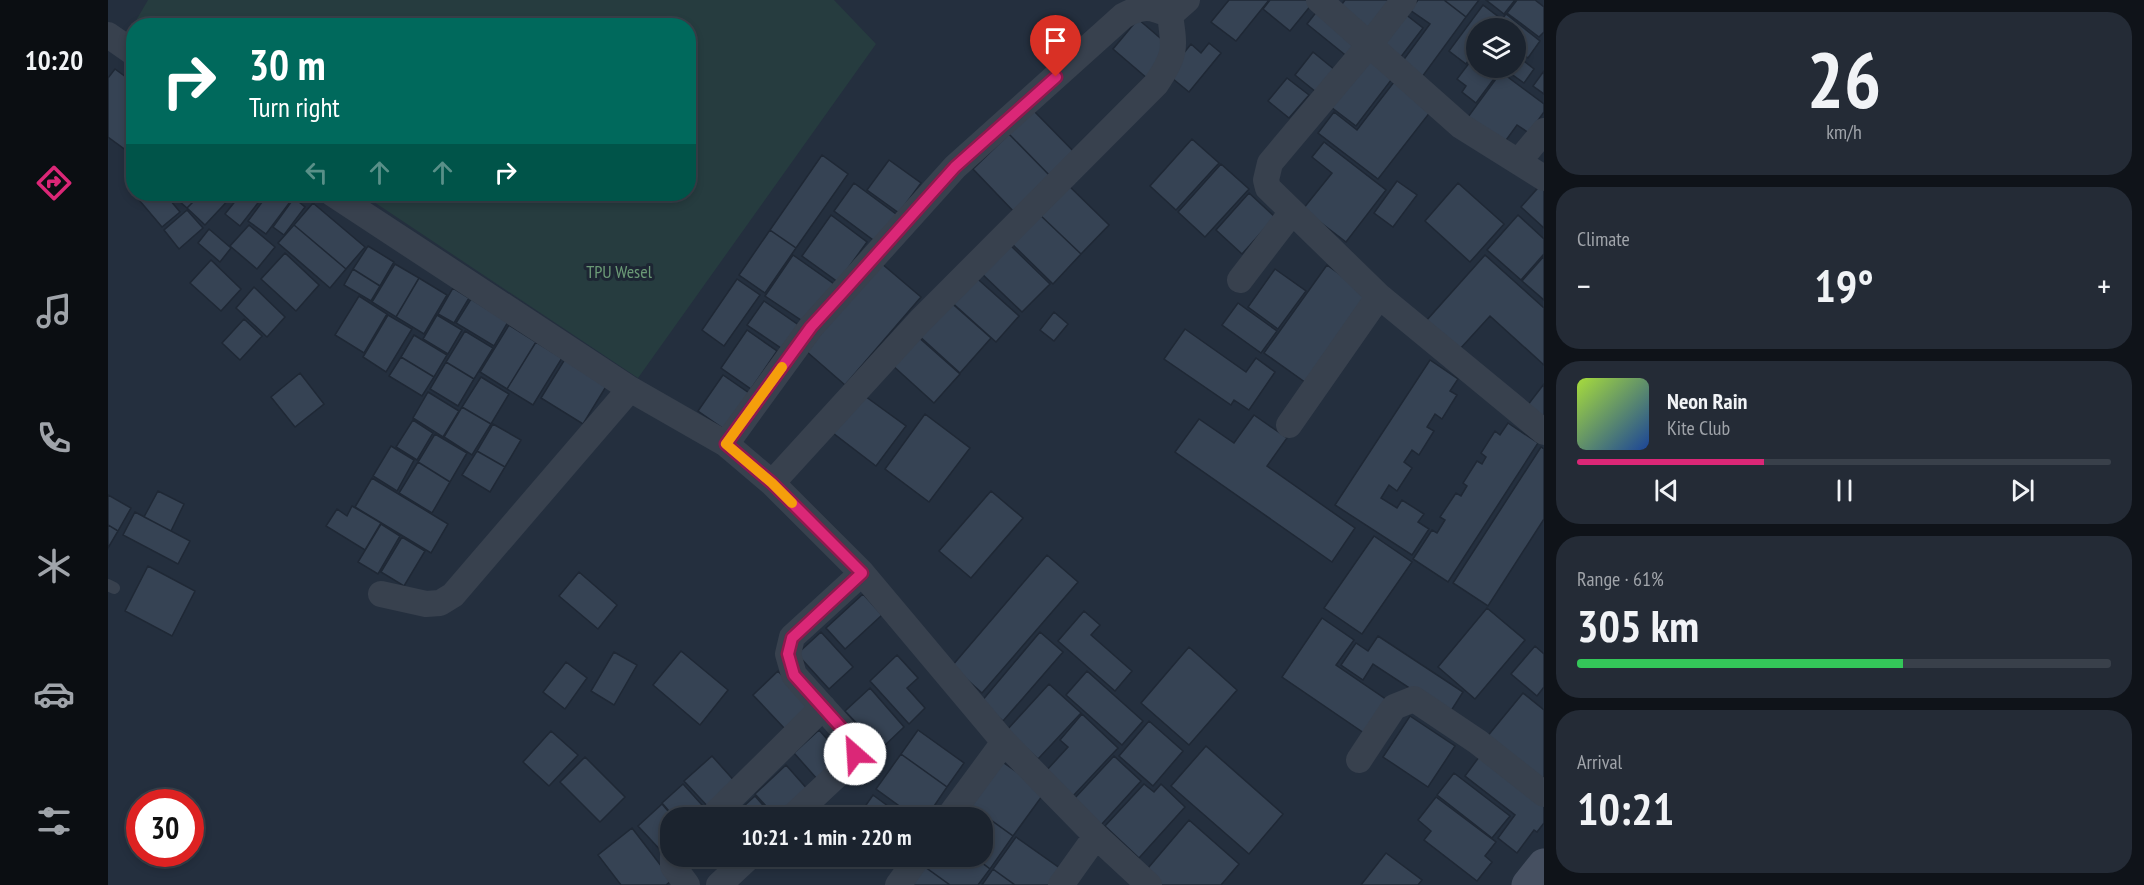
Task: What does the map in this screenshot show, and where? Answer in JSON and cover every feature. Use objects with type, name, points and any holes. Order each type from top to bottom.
[{"type":"street","points":[[1319,0],[1461,126],[1544,178]]},
{"type":"street","points":[[1404,0],[1270,163],[1266,172],[1268,188],[1379,296],[1544,432]]},
{"type":"street","points":[[726,444],[811,327],[955,167],[1123,16],[1142,8],[1178,8],[1175,45],[1165,71],[1156,84],[920,321],[772,483]]},
{"type":"street","points":[[108,35],[126,47]]},
{"type":"street","points":[[1519,161],[1544,130]]},
{"type":"street","points":[[344,201],[630,389],[726,444],[772,483],[862,573],[1004,742],[1096,836],[1149,885]]},
{"type":"street","points":[[1240,280],[1292,212]]},
{"type":"street","points":[[1289,425],[1379,296]]},
{"type":"street","points":[[381,594],[426,604],[440,603],[453,595],[630,389]]},
{"type":"street","points":[[803,807],[852,761],[855,754],[854,742],[794,675],[788,654],[792,638],[862,573]]},
{"type":"street","points":[[1359,760],[1394,707],[1414,699],[1478,742],[1544,794]]},
{"type":"street","points":[[722,807],[823,707]]},
{"type":"street","points":[[956,807],[1004,742]]},
{"type":"street","points":[[1061,885],[1096,836]]},
{"type":"street","points":[[1528,885],[1544,865]]},
{"type":"street","points":[[674,867],[687,885]]},
{"type":"street","points":[[719,885],[738,867]]},
{"type":"street","points":[[898,885],[911,867]]},
{"type":"green space","name":"TPU Wesel","points":[[148,0],[834,0],[876,44],[638,378],[372,201],[696,201],[696,18],[138,18]]},
{"type":"building","points":[[1229,0],[1269,0],[1236,41],[1211,22]]},
{"type":"building","points":[[1270,0],[1308,0],[1312,4],[1290,31],[1263,9]]},
{"type":"building","points":[[1345,0],[1399,0],[1370,38],[1336,12]]},
{"type":"building","points":[[1418,0],[1444,0],[1466,17],[1422,77],[1402,62],[1430,24],[1410,10]]},
{"type":"building","points":[[1444,0],[1479,0],[1466,17]]},
{"type":"building","points":[[1486,0],[1515,0],[1504,14]]},
{"type":"building","points":[[1517,0],[1535,0],[1544,7],[1544,32],[1539,37],[1526,27],[1526,18],[1514,18],[1507,13]]},
{"type":"building","points":[[1483,5],[1500,18],[1473,18]]},
{"type":"building","points":[[1321,6],[1363,41],[1349,58],[1307,24]]},
{"type":"building","points":[[1400,10],[1423,28],[1400,58],[1377,41]]},
{"type":"building","points":[[1138,19],[1173,49],[1148,79],[1113,49]]},
{"type":"building","points":[[1466,28],[1466,64],[1449,51]]},
{"type":"building","points":[[1526,30],[1540,41],[1528,58],[1526,56]]},
{"type":"building","points":[[1209,43],[1221,53],[1189,92],[1167,74],[1191,44],[1201,53]]},
{"type":"building","points":[[1313,52],[1335,70],[1316,92],[1295,75]]},
{"type":"building","points":[[1366,52],[1395,75],[1356,126],[1327,104]]},
{"type":"building","points":[[1526,63],[1534,69],[1524,83],[1517,78],[1526,78]]},
{"type":"building","points":[[1466,67],[1466,78],[1495,78],[1476,103],[1462,92],[1466,86],[1457,79]]},
{"type":"building","points":[[115,69],[126,77],[126,150],[108,137],[108,78]]},
{"type":"building","points":[[1544,71],[1544,94],[1533,86]]},
{"type":"building","points":[[1287,78],[1309,95],[1289,118],[1268,101]]},
{"type":"building","points":[[1497,78],[1509,78],[1544,104],[1544,112],[1529,133],[1517,125],[1504,143],[1468,117]]},
{"type":"building","points":[[1394,82],[1431,111],[1378,179],[1318,133],[1334,112],[1357,130]]},
{"type":"building","points":[[1033,110],[1078,156],[1053,179],[1009,134]]},
{"type":"building","points":[[1009,134],[1053,179],[1017,215],[973,169]]},
{"type":"building","points":[[1192,139],[1219,163],[1176,210],[1150,186]]},
{"type":"building","points":[[1324,142],[1386,190],[1346,242],[1303,209],[1332,173],[1312,157]]},
{"type":"building","points":[[822,155],[848,174],[796,248],[770,230]]},
{"type":"building","points":[[889,160],[921,183],[899,213],[867,190]]},
{"type":"building","points":[[1221,164],[1249,189],[1205,237],[1178,212]]},
{"type":"building","points":[[1397,181],[1417,195],[1393,227],[1374,213]]},
{"type":"building","points":[[1544,181],[1544,228],[1521,207]]},
{"type":"building","points":[[854,183],[900,217],[880,245],[834,211]]},
{"type":"building","points":[[1066,183],[1109,225],[1081,254],[1038,213]]},
{"type":"building","points":[[1458,183],[1504,224],[1470,262],[1425,221]]},
{"type":"building","points":[[1249,193],[1275,217],[1242,254],[1216,230]]},
{"type":"building","points":[[140,201],[171,201],[180,212],[162,227]]},
{"type":"building","points":[[179,201],[194,201],[187,208]]},
{"type":"building","points":[[194,201],[227,201],[205,225],[187,208]]},
{"type":"building","points":[[235,201],[260,201],[240,226],[225,214]]},
{"type":"building","points":[[263,201],[291,201],[266,234],[248,221]]},
{"type":"building","points":[[292,201],[298,201],[305,207],[284,235],[273,227]]},
{"type":"building","points":[[313,203],[365,247],[346,269],[294,225]]},
{"type":"building","points":[[187,210],[203,228],[179,249],[164,230]]},
{"type":"building","points":[[1038,213],[1081,254],[1053,284],[1010,242]]},
{"type":"building","points":[[831,215],[867,242],[838,282],[802,256]]},
{"type":"building","points":[[1518,215],[1544,239],[1544,254],[1521,280],[1487,250]]},
{"type":"building","points":[[249,225],[275,247],[257,269],[230,246]]},
{"type":"building","points":[[294,225],[346,269],[330,288],[278,243]]},
{"type":"building","points":[[209,229],[231,248],[220,262],[198,243]]},
{"type":"building","points":[[770,230],[796,248],[765,293],[739,275]]},
{"type":"building","points":[[1007,242],[1050,284],[1022,312],[979,271]]},
{"type":"building","points":[[368,246],[394,262],[380,286],[353,269]]},
{"type":"building","points":[[285,253],[319,285],[296,311],[261,279]]},
{"type":"building","points":[[793,255],[834,284],[807,324],[765,296]]},
{"type":"building","points":[[1485,255],[1544,308],[1544,365],[1490,316],[1459,350],[1426,321]]},
{"type":"building","points":[[1544,256],[1544,300],[1522,281]]},
{"type":"building","points":[[211,260],[241,289],[221,311],[190,283]]},
{"type":"building","points":[[881,263],[921,297],[845,385],[806,351]]},
{"type":"building","points":[[395,264],[419,278],[396,317],[372,302]]},
{"type":"building","points":[[1327,265],[1372,298],[1309,385],[1264,353]]},
{"type":"building","points":[[353,269],[380,286],[371,301],[344,285]]},
{"type":"building","points":[[1275,269],[1306,291],[1278,329],[1248,307]]},
{"type":"building","points":[[971,273],[1019,316],[996,342],[948,299]]},
{"type":"building","points":[[419,278],[447,295],[424,334],[396,317]]},
{"type":"building","points":[[737,279],[760,295],[724,346],[702,330]]},
{"type":"building","points":[[254,287],[285,317],[267,337],[236,308]]},
{"type":"building","points":[[453,288],[469,298],[454,323],[438,314]]},
{"type":"building","points":[[359,296],[387,314],[364,353],[335,335]]},
{"type":"building","points":[[471,299],[508,322],[494,346],[456,323]]},
{"type":"building","points":[[947,299],[991,338],[960,373],[917,334]]},
{"type":"building","points":[[764,301],[800,326],[784,350],[747,325]]},
{"type":"building","points":[[1238,303],[1277,331],[1261,353],[1222,325]]},
{"type":"building","points":[[1054,312],[1068,324],[1054,341],[1040,330]]},
{"type":"building","points":[[388,315],[412,329],[386,372],[363,357]]},
{"type":"building","points":[[437,315],[462,330],[448,354],[423,339]]},
{"type":"building","points":[[244,319],[262,336],[240,360],[222,343]]},
{"type":"building","points":[[509,325],[536,342],[507,389],[480,372]]},
{"type":"building","points":[[1185,329],[1246,372],[1256,358],[1275,372],[1249,410],[1234,400],[1231,405],[1164,359]]},
{"type":"building","points":[[747,330],[777,351],[751,389],[721,368]]},
{"type":"building","points":[[465,331],[493,348],[474,379],[446,362]]},
{"type":"building","points":[[414,335],[447,355],[434,377],[401,357]]},
{"type":"building","points":[[916,335],[960,374],[934,403],[891,364]]},
{"type":"building","points":[[536,342],[562,358],[533,405],[507,389]]},
{"type":"building","points":[[401,357],[434,377],[422,396],[389,376]]},
{"type":"building","points":[[565,359],[607,385],[583,424],[541,398]]},
{"type":"building","points":[[1430,360],[1458,379],[1450,391],[1457,395],[1442,419],[1435,414],[1427,427],[1434,431],[1419,455],[1412,450],[1404,462],[1412,468],[1397,491],[1389,485],[1381,498],[1397,508],[1402,500],[1424,514],[1418,522],[1429,529],[1412,555],[1335,505]]},
{"type":"building","points":[[446,362],[474,379],[458,406],[430,389]]},
{"type":"building","points":[[300,373],[324,404],[295,427],[271,397]]},
{"type":"building","points":[[723,375],[749,393],[724,429],[698,411]]},
{"type":"building","points":[[481,377],[509,394],[491,424],[462,407]]},
{"type":"building","points":[[1544,384],[1544,419],[1527,406]]},
{"type":"building","points":[[428,392],[459,411],[443,437],[413,418]]},
{"type":"building","points":[[862,394],[906,426],[876,466],[833,433]]},
{"type":"building","points":[[462,407],[491,424],[472,455],[444,437]]},
{"type":"building","points":[[925,414],[970,448],[929,502],[885,469]]},
{"type":"building","points":[[1254,415],[1287,438],[1267,466],[1355,528],[1332,562],[1175,452],[1199,419],[1234,443]]},
{"type":"building","points":[[413,420],[433,433],[417,460],[396,447]]},
{"type":"building","points":[[1508,423],[1538,443],[1448,582],[1413,559],[1432,530],[1437,533],[1445,520],[1440,517],[1456,493],[1461,496],[1467,486],[1463,483],[1477,461],[1482,464],[1486,457],[1481,453],[1495,431],[1500,435]]},
{"type":"building","points":[[493,424],[521,440],[505,467],[477,451]]},
{"type":"building","points":[[435,434],[467,453],[450,482],[418,462]]},
{"type":"building","points":[[391,446],[414,460],[397,491],[373,476]]},
{"type":"building","points":[[1541,447],[1544,449],[1544,519],[1488,606],[1453,583]]},
{"type":"building","points":[[477,451],[505,467],[490,492],[462,475]]},
{"type":"building","points":[[418,462],[450,482],[432,513],[399,493]]},
{"type":"building","points":[[372,478],[448,524],[431,553],[355,507]]},
{"type":"building","points":[[158,491],[184,504],[171,531],[144,517]]},
{"type":"building","points":[[991,491],[1023,518],[971,578],[939,551]]},
{"type":"building","points":[[108,495],[131,508],[118,531],[108,525]]},
{"type":"building","points":[[352,506],[381,523],[365,550],[326,526],[337,509],[347,516]]},
{"type":"building","points":[[135,512],[190,541],[178,564],[123,535]]},
{"type":"building","points":[[381,524],[400,536],[378,574],[358,562]]},
{"type":"building","points":[[108,525],[118,531],[108,548]]},
{"type":"building","points":[[1374,536],[1412,562],[1362,634],[1324,608]]},
{"type":"building","points":[[402,537],[425,551],[404,586],[381,572]]},
{"type":"building","points":[[1047,555],[1078,582],[982,693],[952,666]]},
{"type":"building","points":[[148,566],[195,591],[172,636],[125,611]]},
{"type":"building","points":[[579,572],[617,605],[598,629],[559,596]]},
{"type":"building","points":[[863,594],[882,615],[845,649],[826,628]]},
{"type":"building","points":[[1487,608],[1525,640],[1475,699],[1438,667]]},
{"type":"building","points":[[1084,611],[1100,625],[1091,635],[1132,671],[1115,691],[1058,641]]},
{"type":"building","points":[[1322,618],[1354,640],[1336,665],[1387,700],[1364,733],[1282,677]]},
{"type":"building","points":[[821,632],[853,667],[829,689],[797,654]]},
{"type":"building","points":[[1040,632],[1063,652],[1003,721],[981,702]]},
{"type":"building","points":[[1378,636],[1463,692],[1449,714],[1373,664],[1363,680],[1341,665],[1356,643],[1368,651]]},
{"type":"building","points":[[1535,646],[1544,654],[1544,687],[1537,696],[1511,674]]},
{"type":"building","points":[[1189,647],[1237,690],[1189,745],[1141,703]]},
{"type":"building","points":[[681,651],[728,690],[700,725],[653,685]]},
{"type":"building","points":[[614,652],[637,665],[614,705],[591,691]]},
{"type":"building","points":[[897,655],[918,678],[907,688],[925,708],[909,724],[870,681]]},
{"type":"building","points":[[566,662],[587,678],[565,709],[543,692]]},
{"type":"building","points":[[778,671],[810,706],[785,729],[753,695]]},
{"type":"building","points":[[1087,671],[1143,721],[1122,745],[1066,695]]},
{"type":"building","points":[[1049,684],[1081,713],[1038,759],[1007,730]]},
{"type":"building","points":[[870,688],[904,727],[881,749],[845,711]]},
{"type":"building","points":[[1523,693],[1544,710],[1544,787],[1486,738]]},
{"type":"building","points":[[1082,714],[1118,748],[1073,796],[1046,771],[1068,747],[1060,740]]},
{"type":"building","points":[[1410,716],[1455,746],[1428,787],[1383,757]]},
{"type":"building","points":[[1149,721],[1183,751],[1153,786],[1119,756]]},
{"type":"building","points":[[819,730],[843,757],[818,780],[794,753]]},
{"type":"building","points":[[918,730],[964,763],[947,787],[901,754]]},
{"type":"building","points":[[551,731],[578,755],[549,786],[523,762]]},
{"type":"building","points":[[1206,746],[1283,814],[1249,854],[1171,786]]},
{"type":"building","points":[[1482,753],[1544,800],[1544,823],[1537,832],[1534,830],[1517,853],[1498,838],[1515,815],[1465,776]]},
{"type":"building","points":[[901,754],[947,787],[933,807],[901,807],[876,789]]},
{"type":"building","points":[[712,756],[738,785],[714,807],[708,807],[684,781]]},
{"type":"building","points":[[1114,756],[1141,781],[1101,825],[1074,799]]},
{"type":"building","points":[[585,757],[625,797],[600,822],[560,782]]},
{"type":"building","points":[[997,758],[1045,792],[1013,836],[993,822],[993,807],[973,807],[966,802]]},
{"type":"building","points":[[786,765],[809,791],[792,807],[767,807],[755,794]]},
{"type":"building","points":[[1454,773],[1510,816],[1492,838],[1437,795]]},
{"type":"building","points":[[683,784],[702,805],[700,807],[665,807],[662,803]]},
{"type":"building","points":[[1144,784],[1154,792],[1161,784],[1185,807],[1139,858],[1105,826]]},
{"type":"building","points":[[873,795],[889,807],[865,807]]},
{"type":"building","points":[[755,796],[764,807],[743,807]]},
{"type":"building","points":[[1436,797],[1496,842],[1485,856],[1492,862],[1477,881],[1424,840],[1431,831],[1418,820]]},
{"type":"building","points":[[966,802],[973,807],[963,807]]},
{"type":"building","points":[[662,804],[665,807],[660,807],[660,850],[638,826]]},
{"type":"building","points":[[1189,820],[1239,864],[1221,885],[1156,885],[1143,874]]},
{"type":"building","points":[[993,822],[1013,836],[993,865]]},
{"type":"building","points":[[632,828],[672,880],[666,885],[621,885],[598,855]]},
{"type":"building","points":[[1016,837],[1061,869],[1050,885],[1015,885],[993,869]]},
{"type":"building","points":[[1386,853],[1422,880],[1418,885],[1361,885]]},
{"type":"building","points":[[919,867],[925,867],[950,885],[906,885]]},
{"type":"building","points":[[925,867],[987,867],[990,869],[978,885],[950,885]]},
{"type":"building","points":[[993,869],[1015,885],[982,885]]},
{"type":"slow traffic","points":[[782,367],[726,444],[792,503]]},
{"type":"route","points":[[855,754],[854,742],[794,675],[788,654],[792,638],[862,573],[772,483],[726,444],[811,327],[955,167],[1056,77]]}]
